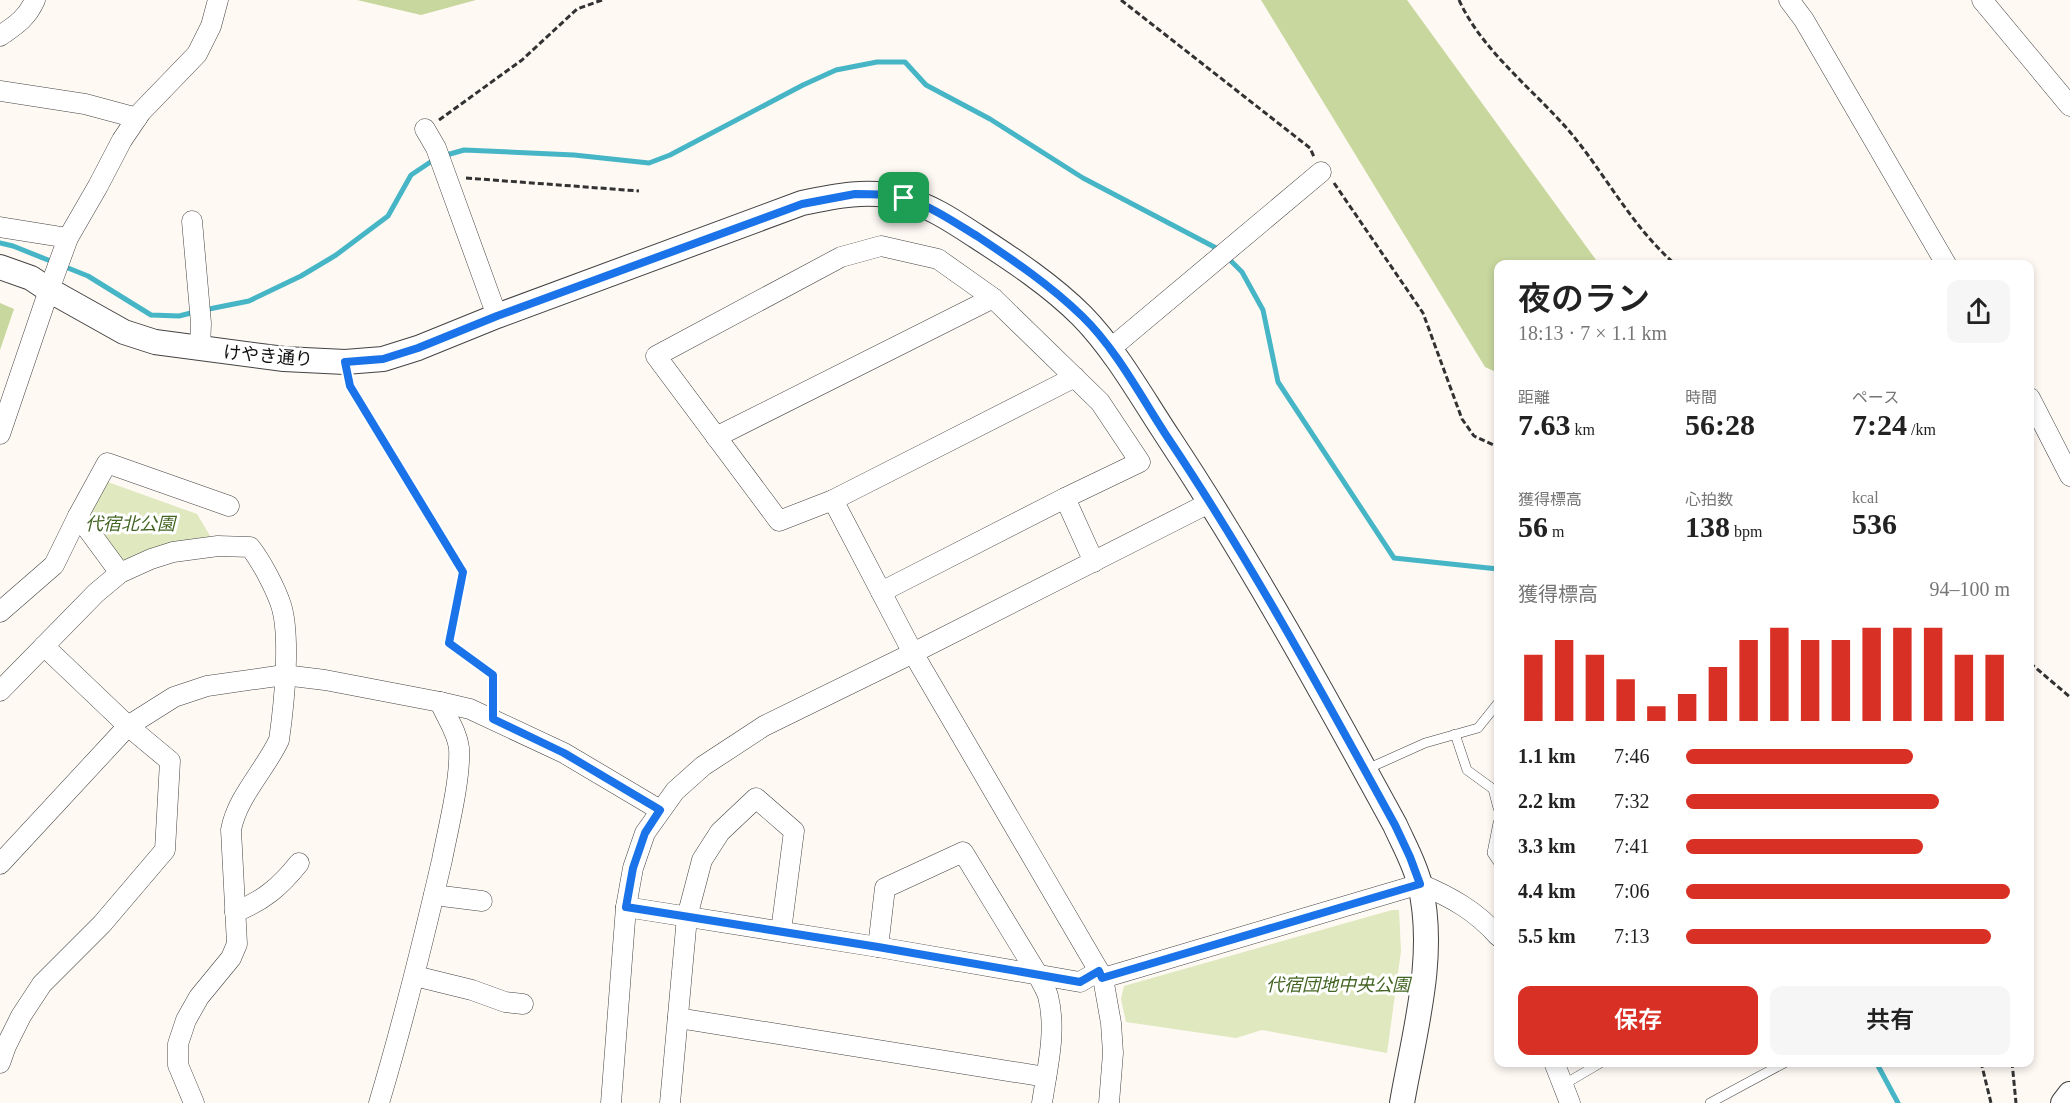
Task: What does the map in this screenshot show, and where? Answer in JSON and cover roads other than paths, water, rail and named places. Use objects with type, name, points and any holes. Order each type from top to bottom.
[{"type":"street","points":[[0,36],[29,13],[35,0]]},
{"type":"street","points":[[0,434],[68,238],[122,140],[137,118],[197,54],[211,26],[219,0]]},
{"type":"street","points":[[1790,0],[1804,20],[1944,260]]},
{"type":"street","points":[[1982,0],[2070,106]]},
{"type":"street","points":[[0,90],[85,104],[137,118]]},
{"type":"street","points":[[425,129],[436,148],[497,316]]},
{"type":"street","points":[[1110,349],[1321,172]]},
{"type":"street","name":"けやき通り","points":[[0,267],[31,278],[124,332],[155,342],[284,359],[345,362],[383,359],[418,348],[497,316],[802,204],[855,194],[883,194],[904,198],[952,220],[1012,259],[1082,316],[1110,349],[1211,502],[1364,770],[1410,857],[1420,884],[1426,942],[1424,979],[1402,1103]]},
{"type":"street","points":[[192,221],[201,323],[200,349]]},
{"type":"street","points":[[0,227],[68,238]]},
{"type":"street","points":[[881,592],[1140,462],[1100,402],[1075,377],[993,298],[938,259],[881,246],[841,257],[656,356],[779,521],[833,500],[1075,377]]},
{"type":"street","points":[[716,437],[993,298]]},
{"type":"street","points":[[2034,405],[2070,476]]},
{"type":"street","points":[[0,612],[54,565],[107,462],[229,506]]},
{"type":"street","points":[[1065,498],[1094,562]]},
{"type":"street","points":[[833,500],[913,653],[1101,975],[1111,1023],[1113,1053],[1109,1103]]},
{"type":"street","points":[[611,1103],[626,907],[633,868],[645,833],[675,790],[731,746],[764,726],[1211,502]]},
{"type":"street","points":[[78,516],[120,573]]},
{"type":"street","points":[[0,691],[96,593],[120,573],[173,552],[218,546],[250,547],[257,555],[281,604],[286,634],[279,740],[272,755],[234,814],[231,843],[237,945],[231,958],[199,997],[186,1020],[178,1044],[178,1065],[194,1103]]},
{"type":"street","points":[[0,1063],[21,1016],[42,984],[102,924],[165,850],[170,761],[128,726],[44,646]]},
{"type":"street","points":[[0,864],[128,726],[174,697],[185,693],[207,686],[284,675],[325,680],[470,709],[564,753],[660,810]]},
{"type":"street","points":[[379,1103],[415,976],[450,824],[459,747],[454,730],[440,702]]},
{"type":"street","points":[[670,1103],[687,917],[702,860],[720,832],[756,798],[794,831],[781,931]]},
{"type":"street","points":[[878,947],[885,888],[963,852],[1038,975],[1048,996],[1051,1044],[1042,1103]]},
{"type":"street","points":[[235,912],[254,904],[282,884],[299,863]]},
{"type":"street","points":[[626,907],[1080,982],[1420,884],[1450,896],[1494,931]]},
{"type":"street","points":[[434,895],[482,900]]},
{"type":"street","points":[[415,976],[472,990],[505,1002],[523,1004]]},
{"type":"street","points":[[678,1018],[1046,1077]]},
{"type":"street","points":[[1556,1067],[1566,1094]]},
{"type":"street","points":[[2063,1103],[2070,1094]]},
{"type":"lane","points":[[1364,770],[1425,743],[1478,728],[1494,708]]},
{"type":"lane","points":[[1455,734],[1467,770],[1493,789],[1494,793]]},
{"type":"lane","points":[[1566,1094],[1596,1067]]},
{"type":"lane","points":[[1710,1103],[1777,1067]]},
{"type":"waterway","points":[[443,156],[464,150],[574,155],[649,163],[670,155],[836,70],[877,62],[905,62],[926,85],[990,119],[1083,178],[1220,250]]},
{"type":"waterway","points":[[204,310],[249,301],[301,276],[336,255],[388,216],[411,175],[435,159]]},
{"type":"waterway","points":[[0,243],[88,276],[151,315],[179,316],[195,312]]},
{"type":"waterway","points":[[1227,257],[1242,272],[1263,310],[1278,382],[1394,558],[1494,569]]},
{"type":"waterway","points":[[1879,1067],[1898,1103]]},
{"type":"park label","name":"代宿北公園","points":[[130,524]]},
{"type":"park label","name":"代宿団地中央公園","points":[[1338,985]]}]
